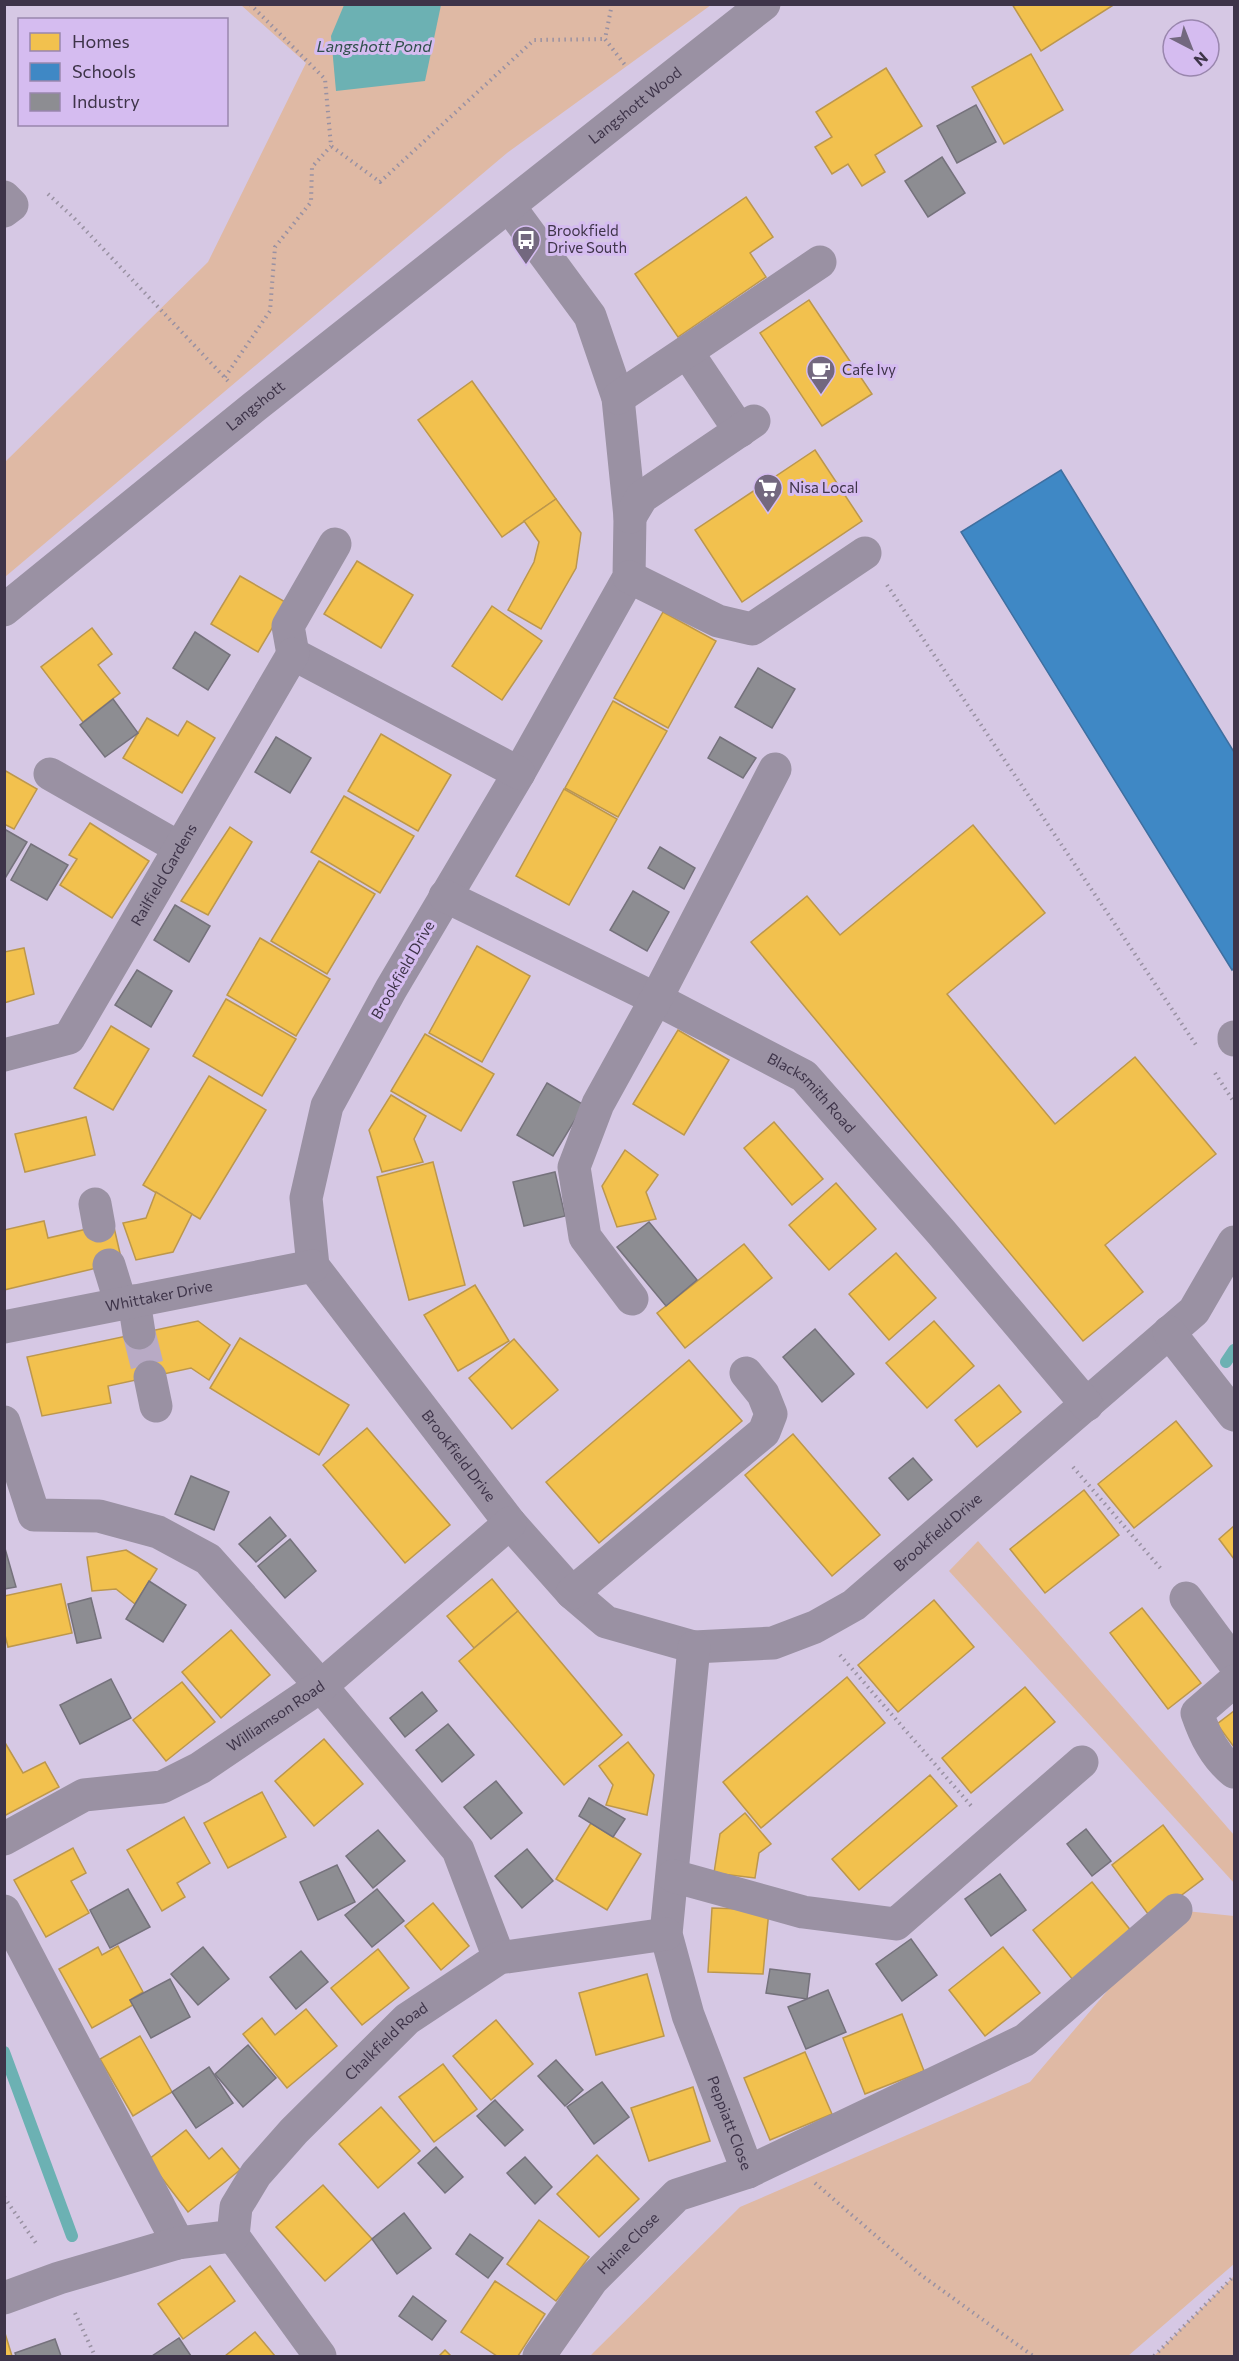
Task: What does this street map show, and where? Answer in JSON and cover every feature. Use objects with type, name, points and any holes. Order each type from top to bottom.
[{"type":"street","name":"Langshott Wood","points":[[509,206],[764,4]]},
{"type":"street","points":[[509,206],[590,316],[618,398],[630,517],[629,577],[718,621],[752,629],[865,553]]},
{"type":"street","name":"Langshott","points":[[4,610],[509,206]]},
{"type":"street","points":[[618,398],[820,262]]},
{"type":"street","points":[[630,517],[642,497],[747,426],[687,352]]},
{"type":"street","points":[[335,544],[288,627],[292,654],[519,773]]},
{"type":"street","name":"Brookfield Drive","points":[[629,577],[327,1106],[306,1198],[313,1266],[510,1522],[572,1593],[606,1622],[694,1647],[773,1643],[815,1627],[854,1605],[1194,1311],[1234,1242]]},
{"type":"street","name":"Railfield Gardens","points":[[4,1055],[69,1038],[292,654]]},
{"type":"street","points":[[632,1299],[585,1237],[574,1167],[598,1104],[656,999],[775,769]]},
{"type":"street","points":[[50,774],[178,847]]},
{"type":"street","name":"Blacksmith Road","points":[[446,896],[656,999],[804,1076],[941,1232],[1087,1405]]},
{"type":"street","points":[[108,1265],[139,1333]]},
{"type":"street","name":"Whittaker Drive","points":[[4,1327],[313,1266]]},
{"type":"street","points":[[1169,1332],[1234,1415]]},
{"type":"street","points":[[572,1593],[764,1432],[771,1414],[763,1395],[746,1373]]},
{"type":"street","points":[[4,1422],[34,1515],[99,1516],[158,1532],[208,1559],[321,1686],[458,1850],[499,1958]]},
{"type":"street","name":"Williamson Road","points":[[4,1839],[84,1795],[162,1787],[200,1768],[321,1686],[510,1522]]},
{"type":"street","points":[[1186,1598],[1234,1663]]},
{"type":"street","name":"Peppiatt Close","points":[[694,1647],[666,1934],[688,2015],[748,2172],[1025,2040],[1176,1910]]},
{"type":"street","points":[[1234,1681],[1197,1713],[1205,1737],[1234,1772]]},
{"type":"street","points":[[673,1876],[803,1912],[896,1924],[1082,1762]]},
{"type":"street","points":[[4,1911],[178,2244]]},
{"type":"street","name":"Chalkfield Road","points":[[233,2236],[237,2207],[256,2174],[294,2131],[408,2019],[499,1958],[666,1934]]},
{"type":"street","name":"Haine Close","points":[[539,2356],[592,2280],[677,2195],[748,2172]]},
{"type":"street","points":[[4,2298],[59,2278],[178,2244],[233,2236],[320,2356]]},
{"type":"path","points":[[225,377],[270,311],[275,247],[311,202],[312,167],[331,146],[325,79],[250,4]]},
{"type":"path","points":[[612,4],[605,39],[649,95]]},
{"type":"path","points":[[331,146],[380,182],[534,40],[605,39]]},
{"type":"path","points":[[7,204],[38,186],[74,218],[254,408]]},
{"type":"path","points":[[865,553],[1202,1053]]},
{"type":"path","points":[[1208,1063],[1234,1102]]},
{"type":"path","points":[[1048,1438],[1186,1598]]},
{"type":"path","points":[[815,1627],[997,1835]]},
{"type":"path","points":[[783,2155],[921,2275],[1033,2356]]},
{"type":"path","points":[[4,2197],[59,2278],[95,2356]]},
{"type":"path","points":[[1154,2356],[1234,2276]]},
{"type":"shaded area","points":[[241,5],[711,5],[507,153],[5,577],[5,462],[208,262],[306,63]]},
{"type":"shaded area","points":[[978,1541],[1234,1835],[1234,1883],[949,1571]]},
{"type":"shaded area","points":[[1176,1910],[1234,1916],[1234,2264],[1128,2356],[590,2356],[740,2207],[1030,2082]]},
{"type":"shaded area","points":[[1234,2276],[1234,2356],[1154,2356]]},
{"type":"water","name":"Langshott Pond","points":[[344,5],[441,5],[425,81],[336,91],[331,36]]},
{"type":"building: Homes","points":[[1012,4],[1115,4],[1041,51]]},
{"type":"building: Homes","points":[[1031,54],[1063,110],[1004,144],[972,87]]},
{"type":"building: Homes","points":[[886,68],[922,126],[875,155],[885,172],[862,186],[848,164],[832,174],[815,147],[832,137],[816,112]]},
{"type":"building: Homes","points":[[746,197],[773,237],[750,253],[766,277],[678,337],[635,274]]},
{"type":"building: Homes","points":[[809,300],[872,394],[822,426],[760,333]]},
{"type":"building: Homes","points":[[472,381],[556,499],[502,537],[418,420]]},
{"type":"building: Homes","points":[[815,450],[862,521],[742,602],[695,530]]},
{"type":"building: Homes","points":[[556,499],[581,533],[576,568],[541,629],[508,610],[534,562],[539,542],[524,521]]},
{"type":"building: Homes","points":[[357,561],[413,595],[381,648],[324,614]]},
{"type":"building: Homes","points":[[240,576],[287,603],[258,652],[211,624]]},
{"type":"building: Homes","points":[[492,606],[542,641],[502,700],[452,666]]},
{"type":"building: Homes","points":[[663,612],[716,641],[668,728],[614,698]]},
{"type":"building: Homes","points":[[92,628],[112,654],[98,665],[120,693],[83,722],[41,667]]},
{"type":"building: Homes","points":[[613,701],[667,731],[618,817],[565,788]]},
{"type":"building: Homes","points":[[147,718],[178,736],[187,721],[215,738],[182,793],[123,758]]},
{"type":"building: Homes","points":[[381,734],[451,775],[418,831],[348,791]]},
{"type":"building: Homes","points":[[4,770],[37,789],[14,829],[4,824]]},
{"type":"building: Homes","points":[[564,789],[617,819],[569,905],[516,876]]},
{"type":"building: Homes","points":[[344,796],[414,836],[380,893],[311,852]]},
{"type":"building: Homes","points":[[90,823],[149,861],[112,918],[60,885],[77,859],[69,855]]},
{"type":"building: Homes","points":[[973,825],[1045,913],[947,994],[1055,1124],[1135,1057],[1216,1154],[1105,1245],[1143,1292],[1083,1341],[751,942],[807,896],[840,935]]},
{"type":"building: Homes","points":[[230,827],[252,842],[208,915],[181,901]]},
{"type":"building: Homes","points":[[319,861],[375,894],[327,974],[271,941]]},
{"type":"building: Homes","points":[[260,938],[330,979],[296,1036],[227,995]]},
{"type":"building: Homes","points":[[477,946],[530,976],[482,1062],[429,1033]]},
{"type":"building: Homes","points":[[24,948],[34,994],[4,1003],[4,952]]},
{"type":"building: Homes","points":[[226,999],[296,1039],[262,1096],[193,1056]]},
{"type":"building: Homes","points":[[111,1026],[149,1049],[113,1110],[74,1088]]},
{"type":"building: Homes","points":[[678,1030],[729,1060],[684,1135],[633,1104]]},
{"type":"building: Homes","points":[[425,1034],[494,1074],[461,1131],[391,1091]]},
{"type":"building: Homes","points":[[209,1076],[266,1110],[200,1219],[143,1185]]},
{"type":"building: Homes","points":[[391,1095],[426,1116],[414,1139],[423,1162],[382,1172],[369,1130]]},
{"type":"building: Homes","points":[[86,1117],[95,1155],[25,1172],[15,1134]]},
{"type":"building: Homes","points":[[774,1122],[823,1179],[792,1205],[744,1148]]},
{"type":"building: Homes","points":[[625,1150],[658,1175],[646,1192],[656,1219],[617,1227],[602,1186]]},
{"type":"building: Homes","points":[[433,1162],[465,1285],[409,1300],[377,1177]]},
{"type":"building: Homes","points":[[836,1183],[876,1229],[829,1270],[789,1225]]},
{"type":"building: Homes","points":[[156,1192],[192,1214],[173,1252],[136,1260],[123,1223],[146,1218]]},
{"type":"building: Homes","points":[[44,1221],[48,1238],[113,1223],[122,1262],[4,1290],[4,1230]]},
{"type":"building: Homes","points":[[744,1244],[772,1278],[685,1348],[657,1313]]},
{"type":"building: Homes","points":[[896,1253],[936,1298],[889,1340],[849,1294]]},
{"type":"building: Homes","points":[[475,1285],[509,1341],[458,1371],[424,1315]]},
{"type":"building: Homes","points":[[198,1321],[230,1345],[209,1380],[191,1368],[108,1386],[111,1403],[42,1416],[27,1357]]},
{"type":"building: Homes","points":[[934,1321],[974,1366],[927,1408],[886,1363]]},
{"type":"building: Homes","points":[[240,1338],[349,1405],[319,1455],[210,1388]]},
{"type":"building: Homes","points":[[514,1339],[558,1390],[512,1429],[469,1378]]},
{"type":"building: Homes","points":[[689,1360],[742,1421],[599,1543],[546,1482]]},
{"type":"building: Homes","points":[[999,1385],[1021,1412],[977,1447],[955,1420]]},
{"type":"building: Homes","points":[[1176,1421],[1212,1466],[1134,1528],[1098,1484]]},
{"type":"building: Homes","points":[[367,1428],[450,1525],[405,1563],[323,1465]]},
{"type":"building: Homes","points":[[793,1434],[880,1535],[832,1576],[745,1475]]},
{"type":"building: Homes","points":[[1084,1490],[1119,1535],[1045,1593],[1010,1549]]},
{"type":"building: Homes","points":[[1234,1526],[1234,1559],[1219,1539]]},
{"type":"building: Homes","points":[[126,1550],[157,1569],[135,1604],[116,1589],[92,1591],[87,1557]]},
{"type":"building: Homes","points":[[492,1579],[518,1611],[474,1648],[447,1616]]},
{"type":"building: Homes","points":[[61,1584],[72,1633],[8,1647],[4,1631],[4,1596]]},
{"type":"building: Homes","points":[[934,1600],[974,1647],[898,1712],[858,1665]]},
{"type":"building: Homes","points":[[1142,1608],[1201,1683],[1168,1709],[1110,1633]]},
{"type":"building: Homes","points":[[518,1611],[622,1735],[564,1785],[459,1661]]},
{"type":"building: Homes","points":[[231,1630],[270,1675],[221,1718],[182,1672]]},
{"type":"building: Homes","points":[[847,1677],[885,1723],[761,1828],[723,1782]]},
{"type":"building: Homes","points":[[182,1682],[215,1722],[166,1761],[133,1720]]},
{"type":"building: Homes","points":[[1025,1687],[1055,1722],[971,1793],[942,1758]]},
{"type":"building: Homes","points":[[1234,1711],[1234,1747],[1217,1724]]},
{"type":"building: Homes","points":[[324,1739],[363,1784],[314,1826],[275,1781]]},
{"type":"building: Homes","points":[[4,1741],[23,1773],[45,1762],[59,1787],[4,1816]]},
{"type":"building: Homes","points":[[628,1742],[654,1775],[647,1815],[606,1805],[613,1785],[599,1766]]},
{"type":"building: Homes","points":[[930,1775],[957,1806],[859,1890],[832,1859]]},
{"type":"building: Homes","points":[[262,1792],[286,1837],[228,1868],[204,1823]]},
{"type":"building: Homes","points":[[745,1813],[771,1844],[759,1853],[755,1878],[714,1873],[720,1834]]},
{"type":"building: Homes","points":[[184,1817],[210,1863],[177,1883],[185,1897],[162,1911],[127,1850]]},
{"type":"building: Homes","points":[[591,1823],[641,1854],[607,1910],[556,1879]]},
{"type":"building: Homes","points":[[1163,1825],[1203,1879],[1151,1918],[1112,1865]]},
{"type":"building: Homes","points":[[73,1848],[86,1873],[71,1881],[89,1913],[46,1937],[14,1880]]},
{"type":"building: Homes","points":[[1092,1882],[1132,1932],[1073,1980],[1033,1930]]},
{"type":"building: Homes","points":[[433,1903],[469,1946],[441,1970],[405,1926]]},
{"type":"building: Homes","points":[[712,1908],[769,1910],[763,1974],[708,1972]]},
{"type":"building: Homes","points":[[118,1946],[143,1992],[130,2000],[133,2005],[92,2028],[59,1969],[98,1947],[102,1955]]},
{"type":"building: Homes","points":[[1003,1947],[1040,1993],[985,2036],[949,1990]]},
{"type":"building: Homes","points":[[378,1949],[409,1988],[362,2025],[331,1988]]},
{"type":"building: Homes","points":[[647,1974],[664,2036],[596,2055],[579,1993]]},
{"type":"building: Homes","points":[[306,2009],[337,2046],[287,2088],[243,2034],[262,2018],[275,2035]]},
{"type":"building: Homes","points":[[902,2014],[924,2071],[865,2094],[843,2038]]},
{"type":"building: Homes","points":[[496,2020],[533,2064],[491,2100],[453,2056]]},
{"type":"building: Homes","points":[[140,2036],[172,2092],[133,2116],[100,2059]]},
{"type":"building: Homes","points":[[805,2052],[832,2114],[770,2140],[744,2078]]},
{"type":"building: Homes","points":[[443,2064],[477,2109],[434,2142],[399,2097]]},
{"type":"building: Homes","points":[[693,2087],[710,2141],[649,2161],[631,2108]]},
{"type":"building: Homes","points":[[381,2107],[420,2151],[378,2188],[339,2144]]},
{"type":"building: Homes","points":[[186,2130],[209,2159],[222,2148],[240,2170],[188,2212],[148,2160]]},
{"type":"building: Homes","points":[[597,2155],[639,2199],[599,2237],[557,2194]]},
{"type":"building: Homes","points":[[323,2185],[372,2239],[325,2281],[276,2227]]},
{"type":"building: Homes","points":[[539,2220],[589,2257],[556,2301],[507,2264]]},
{"type":"building: Homes","points":[[210,2266],[235,2301],[183,2339],[158,2304]]},
{"type":"building: Homes","points":[[495,2281],[545,2314],[518,2356],[497,2356],[461,2332]]},
{"type":"building: Homes","points":[[4,2330],[12,2356],[4,2356]]},
{"type":"building: Homes","points":[[255,2332],[275,2356],[225,2356]]},
{"type":"building: Homes","points":[[445,2350],[451,2356],[439,2356]]},
{"type":"building: Schools","points":[[1061,470],[1234,752],[1234,968],[1232,970],[961,532]]},
{"type":"building: Industry","points":[[976,105],[996,142],[957,163],[937,126]]},
{"type":"building: Industry","points":[[942,157],[965,193],[928,217],[905,181]]},
{"type":"building: Industry","points":[[195,632],[230,655],[208,690],[173,668]]},
{"type":"building: Industry","points":[[758,668],[795,689],[772,728],[735,707]]},
{"type":"building: Industry","points":[[113,699],[138,733],[105,757],[80,725]]},
{"type":"building: Industry","points":[[276,737],[311,758],[290,793],[255,772]]},
{"type":"building: Industry","points":[[720,737],[756,758],[743,778],[708,758]]},
{"type":"building: Industry","points":[[6,830],[27,842],[4,880],[4,832]]},
{"type":"building: Industry","points":[[31,844],[68,865],[47,900],[11,880]]},
{"type":"building: Industry","points":[[660,847],[695,868],[684,889],[648,868]]},
{"type":"building: Industry","points":[[633,891],[669,912],[647,951],[610,930]]},
{"type":"building: Industry","points":[[175,905],[210,926],[189,962],[154,940]]},
{"type":"building: Industry","points":[[137,970],[172,991],[151,1027],[115,1005]]},
{"type":"building: Industry","points":[[547,1083],[584,1105],[553,1156],[517,1135]]},
{"type":"building: Industry","points":[[555,1172],[565,1216],[524,1226],[513,1182]]},
{"type":"building: Industry","points":[[649,1222],[697,1280],[666,1306],[617,1247]]},
{"type":"building: Industry","points":[[815,1329],[854,1374],[822,1402],[783,1357]]},
{"type":"building: Industry","points":[[913,1458],[932,1480],[908,1500],[889,1478]]},
{"type":"building: Industry","points":[[191,1476],[229,1492],[214,1530],[175,1514]]},
{"type":"building: Industry","points":[[270,1517],[286,1536],[256,1562],[239,1544]]},
{"type":"building: Industry","points":[[290,1539],[316,1571],[285,1598],[258,1566]]},
{"type":"building: Industry","points":[[4,1545],[16,1587],[4,1589]]},
{"type":"building: Industry","points":[[149,1581],[186,1605],[163,1642],[126,1619]]},
{"type":"building: Industry","points":[[91,1598],[101,1638],[77,1643],[68,1604]]},
{"type":"building: Industry","points":[[111,1679],[131,1718],[80,1744],[60,1705]]},
{"type":"building: Industry","points":[[422,1692],[437,1711],[405,1737],[390,1718]]},
{"type":"building: Industry","points":[[448,1724],[474,1755],[442,1782],[416,1750]]},
{"type":"building: Industry","points":[[496,1781],[522,1813],[491,1839],[464,1807]]},
{"type":"building: Industry","points":[[589,1798],[625,1819],[613,1837],[579,1816]]},
{"type":"building: Industry","points":[[1086,1829],[1111,1861],[1092,1876],[1067,1844]]},
{"type":"building: Industry","points":[[378,1830],[405,1861],[373,1888],[346,1856]]},
{"type":"building: Industry","points":[[527,1849],[553,1881],[522,1908],[495,1876]]},
{"type":"building: Industry","points":[[337,1865],[355,1902],[318,1920],[300,1882]]},
{"type":"building: Industry","points":[[1000,1874],[1026,1910],[991,1936],[965,1899]]},
{"type":"building: Industry","points":[[128,1889],[150,1927],[110,1948],[90,1910]]},
{"type":"building: Industry","points":[[377,1889],[404,1921],[372,1947],[345,1915]]},
{"type":"building: Industry","points":[[911,1939],[937,1975],[902,2001],[876,1964]]},
{"type":"building: Industry","points":[[203,1947],[229,1979],[198,2005],[171,1974]]},
{"type":"building: Industry","points":[[301,1951],[328,1982],[296,2009],[270,1977]]},
{"type":"building: Industry","points":[[770,1969],[810,1974],[807,1999],[766,1993]]},
{"type":"building: Industry","points":[[170,1979],[190,2017],[151,2038],[130,2000]]},
{"type":"building: Industry","points":[[828,1990],[846,2032],[806,2049],[788,2007]]},
{"type":"building: Industry","points":[[248,2045],[276,2078],[243,2107],[215,2074]]},
{"type":"building: Industry","points":[[556,2060],[583,2090],[565,2106],[538,2076]]},
{"type":"building: Industry","points":[[209,2067],[233,2103],[196,2128],[172,2092]]},
{"type":"building: Industry","points":[[602,2082],[629,2117],[594,2144],[567,2107]]},
{"type":"building: Industry","points":[[495,2100],[523,2130],[505,2146],[477,2116]]},
{"type":"building: Industry","points":[[436,2147],[463,2177],[445,2193],[418,2163]]},
{"type":"building: Industry","points":[[525,2157],[552,2187],[535,2204],[507,2173]]},
{"type":"building: Industry","points":[[404,2213],[431,2248],[397,2274],[372,2239]]},
{"type":"building: Industry","points":[[470,2234],[503,2258],[488,2278],[456,2254]]},
{"type":"building: Industry","points":[[413,2296],[446,2321],[432,2340],[399,2316]]},
{"type":"building: Industry","points":[[179,2338],[191,2356],[152,2356]]},
{"type":"building: Industry","points":[[55,2339],[61,2356],[16,2356],[15,2353]]},
{"type":"waterway","points":[[1226,1362],[1234,1350]]},
{"type":"waterway","points":[[4,2052],[72,2236]]},
{"type":"tunnel","points":[[139,1333],[150,1377]]},
{"type":"place","name":"Brookfield Drive South","points":[[526,266]]},
{"type":"place","name":"Cafe Ivy","points":[[821,396]]},
{"type":"place","name":"Nisa Local","points":[[768,514]]}]
